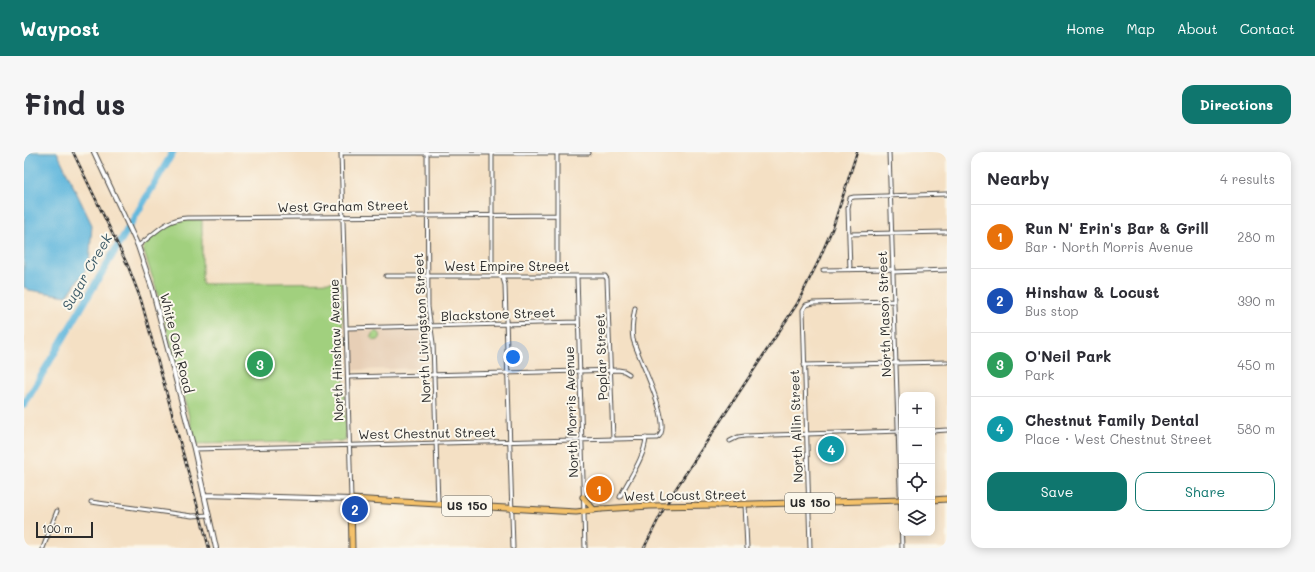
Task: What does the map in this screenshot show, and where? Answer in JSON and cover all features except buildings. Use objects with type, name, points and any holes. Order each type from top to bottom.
[{"type":"main road","points":[[583,497],[594,510]]},
{"type":"main road","name":"West Locust Street","points":[[351,499],[584,512],[650,506],[899,500]]},
{"type":"main road","name":"North Hinshaw Avenue","points":[[351,499],[352,548]]},
{"type":"main road","points":[[935,500],[947,499]]},
{"type":"street","name":"White Oak Road","points":[[94,152],[138,246],[159,309],[194,449],[216,548]]},
{"type":"street","points":[[341,152],[589,153]]},
{"type":"street","name":"North Hinshaw Avenue","points":[[341,152],[351,499]]},
{"type":"street","name":"North Livingston Street","points":[[427,152],[428,307],[431,326],[434,374],[438,504]]},
{"type":"street","points":[[492,152],[492,270],[505,281],[513,548]]},
{"type":"street","points":[[557,152],[557,276]]},
{"type":"street","name":"North Mason Street","points":[[890,152],[891,232],[899,464]]},
{"type":"street","points":[[850,270],[848,208],[850,198],[854,196],[947,194]]},
{"type":"street","name":"West Graham Street","points":[[138,246],[160,227],[178,218],[557,215]]},
{"type":"street","points":[[849,234],[947,232]]},
{"type":"street","points":[[823,270],[947,270]]},
{"type":"street","name":"West Empire Street","points":[[386,276],[604,276]]},
{"type":"street","name":"North Morris Avenue","points":[[577,276],[585,548]]},
{"type":"street","name":"Poplar Street","points":[[604,276],[607,279],[609,306],[613,439]]},
{"type":"street","name":"North Allin Street","points":[[810,548],[802,315],[806,305],[813,303],[894,301]]},
{"type":"street","name":"West Chestnut Street","points":[[194,449],[582,440],[646,438],[660,436],[663,429],[661,415],[633,338],[635,308]]},
{"type":"street","name":"Blackstone Street","points":[[346,328],[578,322]]},
{"type":"street","points":[[804,365],[947,362]]},
{"type":"street","points":[[348,376],[611,370],[622,370],[629,374]]},
{"type":"street","points":[[935,431],[947,430]]},
{"type":"street","points":[[730,441],[738,437],[745,436],[898,432]]},
{"type":"street","points":[[620,497],[645,446],[646,438]]},
{"type":"street","name":"West Locust Street","points":[[204,494],[351,499]]},
{"type":"street","points":[[91,502],[192,516],[209,516]]},
{"type":"street","points":[[745,504],[747,548]]},
{"type":"street","points":[[43,548],[57,511]]},
{"type":"street","name":"North Mason Street","points":[[902,536],[902,548]]},
{"type":"shaded area","points":[[427,328],[428,368],[353,370],[351,330]]},
{"type":"green space","points":[[202,219],[202,284],[341,282],[346,441],[196,444],[156,288],[143,249],[144,245],[164,228],[176,222]]},
{"type":"green space","points":[[376,331],[381,336],[376,341],[371,336]]},
{"type":"water","points":[[24,152],[57,152],[92,225],[89,265],[67,296],[29,290],[24,287]]},
{"type":"waterway","name":"Sugar Creek","points":[[24,405],[173,152]]},
{"type":"railway","points":[[73,152],[128,266],[141,300],[209,548]]},
{"type":"railway","points":[[644,548],[673,493],[797,304],[818,262],[833,227],[857,152]]},
{"type":"place","name":"O'Neil Park","points":[[260,364]]},
{"type":"place","name":"Chestnut Family Dental","points":[[831,449]]},
{"type":"place","name":"Run N' Erin's Bar & Grill","points":[[599,489]]},
{"type":"place","name":"Hinshaw & Locust","points":[[355,509]]}]
